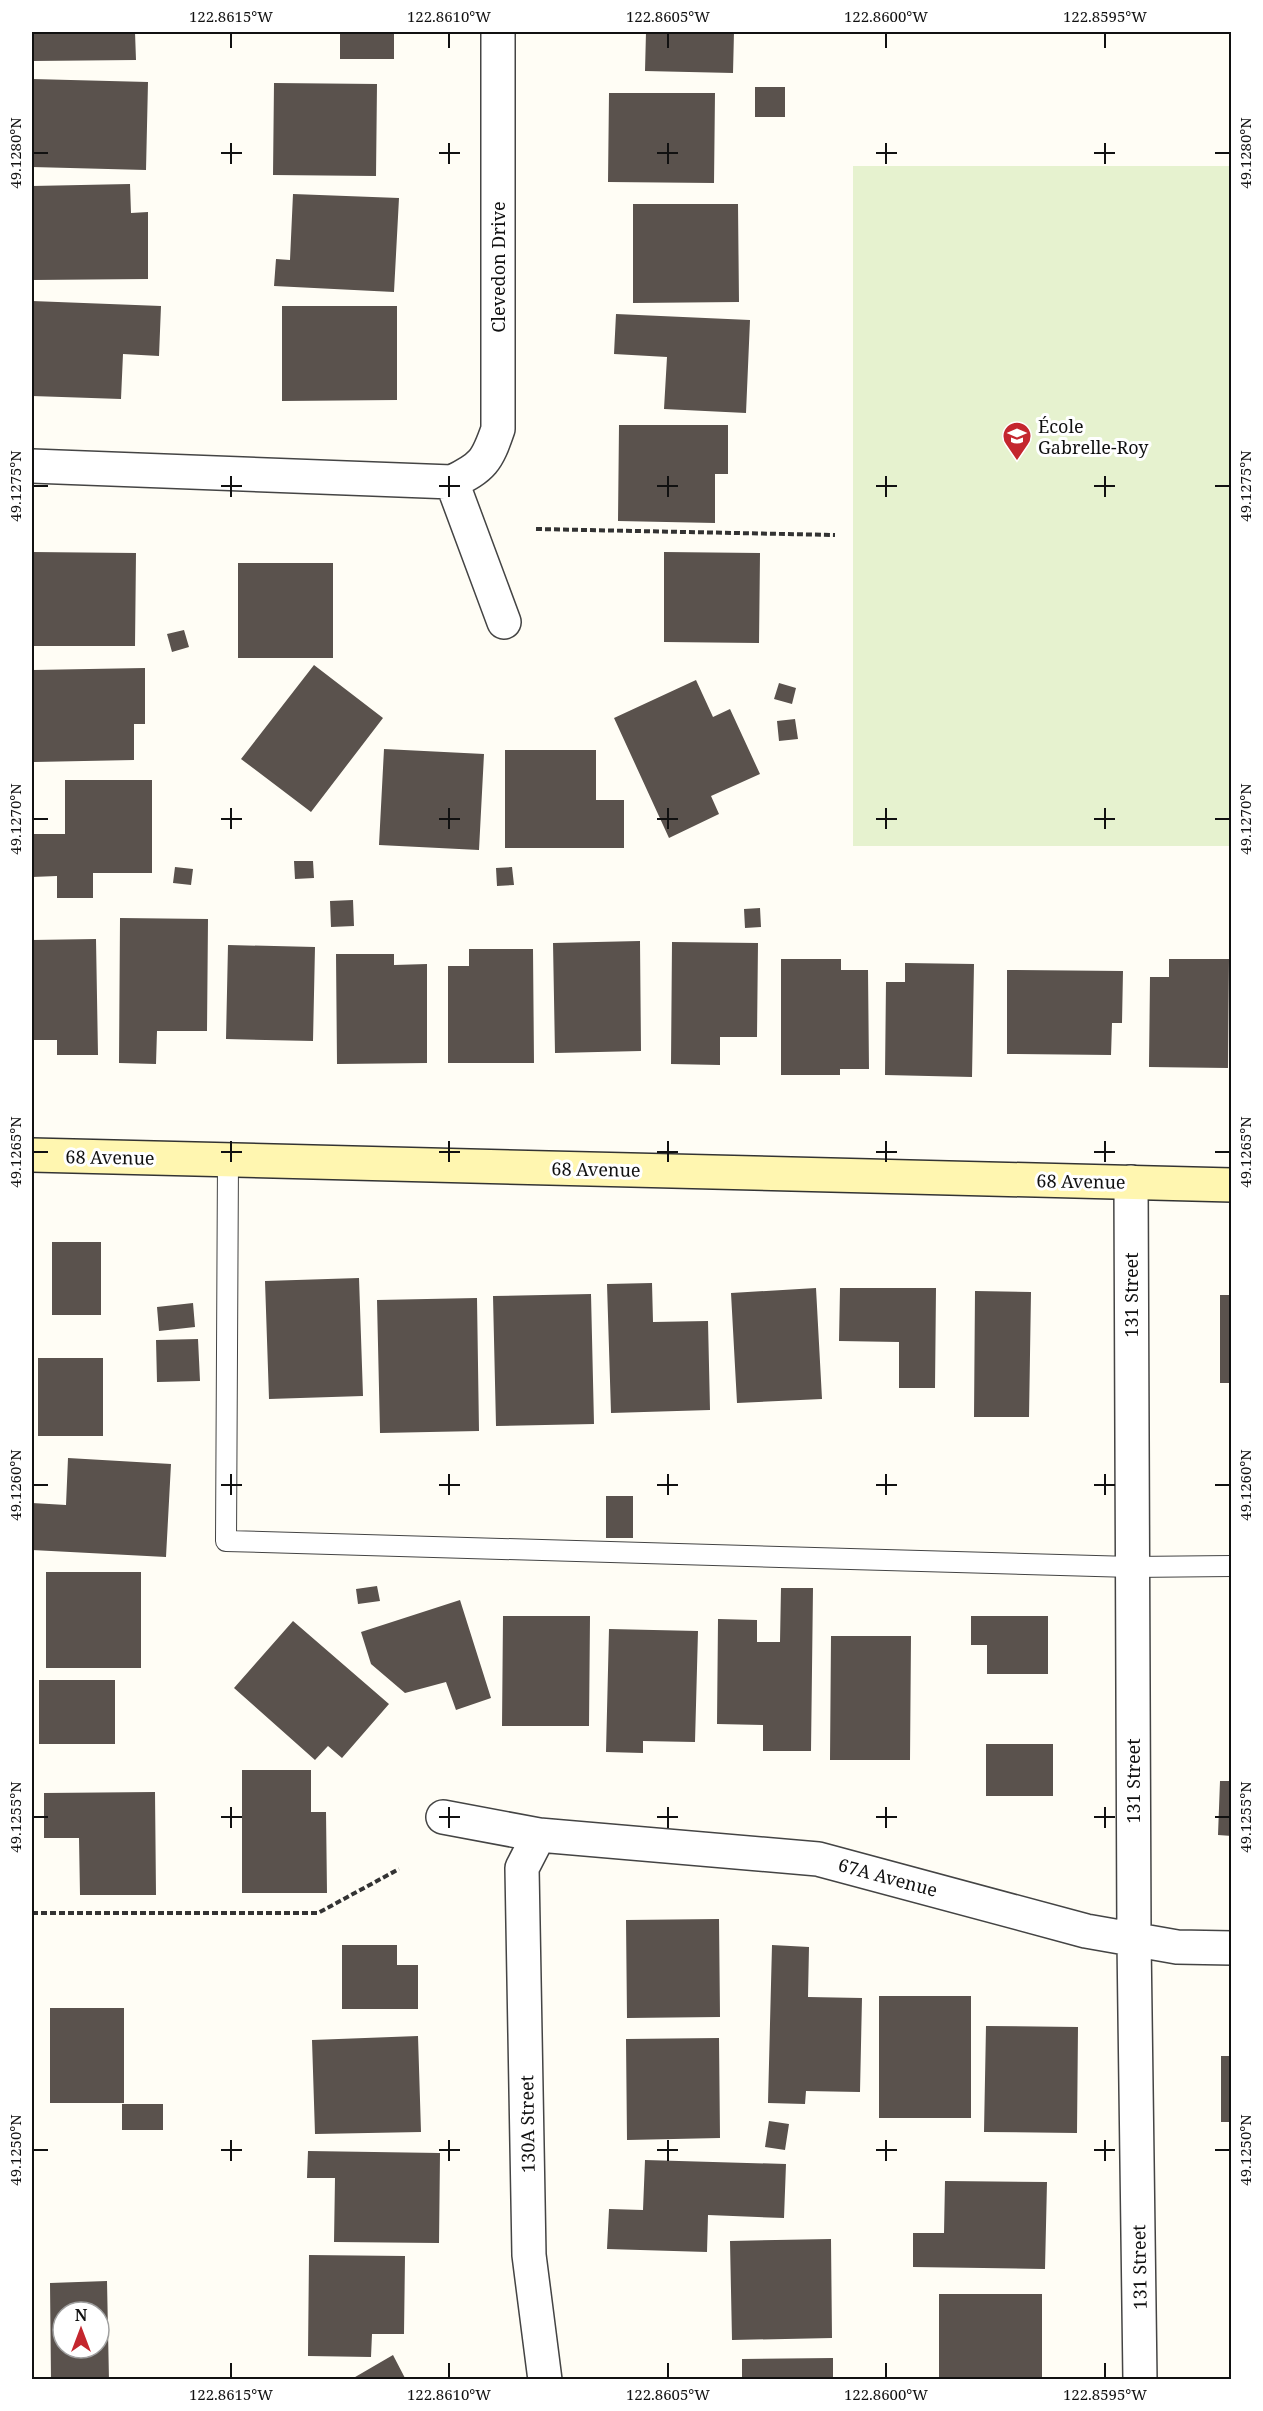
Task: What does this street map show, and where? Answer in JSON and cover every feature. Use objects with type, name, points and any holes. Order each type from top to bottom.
[{"type":"street","name":"Clevedon Drive","points":[[452,482],[476,470],[490,453],[498,429],[498,32]]},
{"type":"street","points":[[32,466],[452,482],[504,622]]},
{"type":"street","name":"68 Avenue","points":[[32,1155],[1232,1185]]},
{"type":"street","name":"131 Street","points":[[1131,1182],[1131,1567],[1140,2379]]},
{"type":"street","name":"67A Avenue","points":[[443,1817],[539,1835],[818,1859],[1086,1931],[1177,1947],[1232,1948]]},
{"type":"street","name":"130A Street","points":[[539,1835],[522,1868],[529,2255],[545,2379]]},
{"type":"lane","points":[[228,1160],[226,1541],[1131,1567],[1232,1566]]},
{"type":"path","points":[[536,529],[835,535]]},
{"type":"path","points":[[32,1913],[318,1913],[399,1869]]},
{"type":"green space","name":"École Gabrelle-Roy","points":[[853,166],[1231,166],[1231,846],[853,846]]},
{"type":"building","points":[[32,32],[135,32],[136,60],[32,61]]},
{"type":"building","points":[[340,32],[394,32],[394,59],[340,59]]},
{"type":"building","points":[[646,32],[734,32],[733,73],[645,71]]},
{"type":"building","points":[[32,79],[148,82],[146,170],[32,167]]},
{"type":"building","points":[[274,83],[377,84],[376,176],[273,175]]},
{"type":"building","points":[[755,87],[785,87],[785,117],[755,117]]},
{"type":"building","points":[[609,93],[715,93],[714,183],[608,182]]},
{"type":"building","points":[[130,184],[131,213],[148,212],[148,279],[32,280],[32,186]]},
{"type":"building","points":[[293,194],[399,198],[394,292],[274,286],[276,259],[290,260]]},
{"type":"building","points":[[633,204],[738,204],[739,302],[633,303]]},
{"type":"building","points":[[32,301],[161,306],[159,356],[123,354],[121,399],[32,396]]},
{"type":"building","points":[[282,306],[397,306],[397,400],[282,401]]},
{"type":"building","points":[[616,314],[750,320],[746,413],[664,409],[667,357],[614,354]]},
{"type":"building","points":[[619,425],[728,425],[728,474],[715,474],[715,523],[618,521]]},
{"type":"building","points":[[32,552],[136,553],[135,646],[32,646]]},
{"type":"building","points":[[664,552],[760,553],[759,643],[664,642]]},
{"type":"building","points":[[238,563],[333,563],[333,658],[238,658]]},
{"type":"building","points":[[184,630],[189,647],[172,652],[167,634]]},
{"type":"building","points":[[314,665],[383,718],[311,812],[241,759]]},
{"type":"building","points":[[145,668],[145,724],[134,724],[134,760],[34,762],[33,670]]},
{"type":"building","points":[[696,680],[713,717],[730,709],[760,774],[711,796],[719,814],[669,838],[614,718]]},
{"type":"building","points":[[779,683],[796,688],[792,704],[774,699]]},
{"type":"building","points":[[795,719],[798,739],[779,741],[777,721]]},
{"type":"building","points":[[384,749],[484,754],[479,850],[379,845]]},
{"type":"building","points":[[505,750],[596,750],[596,800],[624,800],[624,848],[505,848]]},
{"type":"building","points":[[65,780],[152,780],[152,873],[93,873],[93,898],[57,898],[57,876],[32,877],[32,834],[65,834]]},
{"type":"building","points":[[294,861],[313,861],[314,878],[295,879]]},
{"type":"building","points":[[175,867],[193,869],[191,885],[173,883]]},
{"type":"building","points":[[512,867],[514,885],[497,886],[496,868]]},
{"type":"building","points":[[353,900],[354,926],[331,927],[330,901]]},
{"type":"building","points":[[760,908],[761,927],[745,928],[744,909]]},
{"type":"building","points":[[120,918],[208,919],[207,1031],[157,1031],[156,1064],[119,1063]]},
{"type":"building","points":[[96,939],[98,1055],[57,1055],[57,1040],[32,1040],[32,940]]},
{"type":"building","points":[[640,941],[641,1051],[555,1053],[553,943]]},
{"type":"building","points":[[672,942],[758,943],[757,1037],[720,1037],[720,1065],[671,1064]]},
{"type":"building","points":[[228,945],[315,947],[313,1041],[226,1039]]},
{"type":"building","points":[[469,949],[533,949],[534,1063],[448,1063],[448,966],[469,966]]},
{"type":"building","points":[[336,954],[394,954],[394,965],[427,964],[427,1063],[337,1064]]},
{"type":"building","points":[[781,959],[841,959],[841,970],[868,970],[869,1069],[840,1069],[840,1075],[781,1075]]},
{"type":"building","points":[[1169,959],[1229,959],[1228,1068],[1149,1067],[1150,977],[1169,977]]},
{"type":"building","points":[[905,963],[974,964],[972,1077],[885,1075],[886,982],[905,982]]},
{"type":"building","points":[[1007,970],[1123,971],[1122,1023],[1112,1023],[1111,1055],[1007,1054]]},
{"type":"building","points":[[52,1242],[101,1242],[101,1315],[52,1315]]},
{"type":"building","points":[[359,1278],[363,1396],[269,1399],[265,1281]]},
{"type":"building","points":[[652,1283],[653,1322],[708,1321],[710,1410],[611,1413],[607,1284]]},
{"type":"building","points":[[816,1288],[822,1399],[737,1403],[731,1293]]},
{"type":"building","points":[[840,1288],[936,1288],[935,1388],[899,1388],[899,1342],[839,1341]]},
{"type":"building","points":[[975,1291],[1031,1292],[1029,1417],[974,1417]]},
{"type":"building","points":[[591,1294],[594,1424],[496,1426],[493,1296]]},
{"type":"building","points":[[1220,1295],[1232,1295],[1232,1383],[1220,1383]]},
{"type":"building","points":[[477,1298],[479,1431],[380,1433],[377,1300]]},
{"type":"building","points":[[193,1303],[195,1327],[159,1331],[157,1307]]},
{"type":"building","points":[[198,1339],[200,1381],[157,1382],[156,1340]]},
{"type":"building","points":[[38,1358],[103,1358],[103,1436],[38,1436]]},
{"type":"building","points":[[68,1458],[171,1464],[166,1557],[32,1550],[32,1503],[66,1505]]},
{"type":"building","points":[[606,1496],[633,1496],[633,1538],[606,1538]]},
{"type":"building","points":[[46,1572],[141,1572],[141,1668],[46,1668]]},
{"type":"building","points":[[377,1586],[380,1601],[358,1604],[356,1589]]},
{"type":"building","points":[[781,1588],[813,1588],[811,1751],[763,1751],[763,1725],[717,1724],[718,1619],[757,1620],[757,1642],[780,1642]]},
{"type":"building","points":[[460,1600],[491,1698],[456,1710],[446,1682],[405,1693],[371,1664],[361,1632]]},
{"type":"building","points":[[503,1616],[590,1616],[589,1726],[502,1726]]},
{"type":"building","points":[[971,1616],[1048,1616],[1048,1674],[987,1674],[987,1645],[971,1645]]},
{"type":"building","points":[[293,1621],[389,1704],[342,1758],[328,1746],[315,1760],[234,1688]]},
{"type":"building","points":[[609,1629],[698,1631],[695,1742],[643,1741],[643,1753],[606,1752]]},
{"type":"building","points":[[831,1636],[911,1636],[910,1760],[830,1760]]},
{"type":"building","points":[[39,1680],[115,1680],[115,1744],[39,1744]]},
{"type":"building","points":[[986,1744],[1053,1744],[1053,1796],[986,1796]]},
{"type":"building","points":[[242,1770],[311,1770],[311,1812],[326,1812],[327,1893],[242,1893]]},
{"type":"building","points":[[1220,1781],[1232,1781],[1232,1836],[1218,1835]]},
{"type":"building","points":[[155,1792],[156,1895],[80,1895],[79,1838],[44,1838],[44,1793]]},
{"type":"building","points":[[719,1919],[720,2017],[627,2018],[626,1920]]},
{"type":"building","points":[[342,1945],[397,1945],[397,1965],[418,1965],[418,2009],[342,2009]]},
{"type":"building","points":[[772,1945],[809,1947],[808,1997],[862,1998],[860,2092],[806,2091],[805,2104],[768,2103]]},
{"type":"building","points":[[879,1996],[971,1996],[971,2118],[879,2118]]},
{"type":"building","points":[[50,2008],[124,2008],[124,2103],[50,2103]]},
{"type":"building","points":[[986,2026],[1078,2027],[1077,2133],[984,2132]]},
{"type":"building","points":[[418,2036],[421,2132],[315,2134],[312,2040]]},
{"type":"building","points":[[719,2038],[720,2138],[627,2140],[626,2039]]},
{"type":"building","points":[[1221,2056],[1232,2056],[1232,2122],[1221,2122]]},
{"type":"building","points":[[122,2104],[163,2104],[163,2130],[122,2130]]},
{"type":"building","points":[[769,2121],[789,2124],[785,2150],[765,2147]]},
{"type":"building","points":[[308,2151],[440,2153],[439,2243],[334,2242],[335,2178],[307,2178]]},
{"type":"building","points":[[645,2160],[786,2164],[784,2218],[708,2215],[707,2252],[607,2249],[609,2209],[643,2210]]},
{"type":"building","points":[[945,2181],[1047,2182],[1045,2269],[913,2267],[913,2233],[944,2233]]},
{"type":"building","points":[[831,2239],[832,2338],[732,2340],[730,2241]]},
{"type":"building","points":[[309,2255],[405,2256],[404,2334],[372,2334],[371,2357],[308,2356]]},
{"type":"building","points":[[107,2281],[107,2300],[51,2300],[51,2360],[109,2360],[109,2380],[51,2380],[50,2283]]},
{"type":"building","points":[[939,2294],[1042,2294],[1042,2377],[939,2377]]},
{"type":"building","points":[[393,2355],[406,2380],[350,2380]]},
{"type":"building","points":[[833,2358],[833,2380],[742,2380],[742,2359]]},
{"type":"place","name":"École Gabrelle-Roy","points":[[1017,462]]}]
